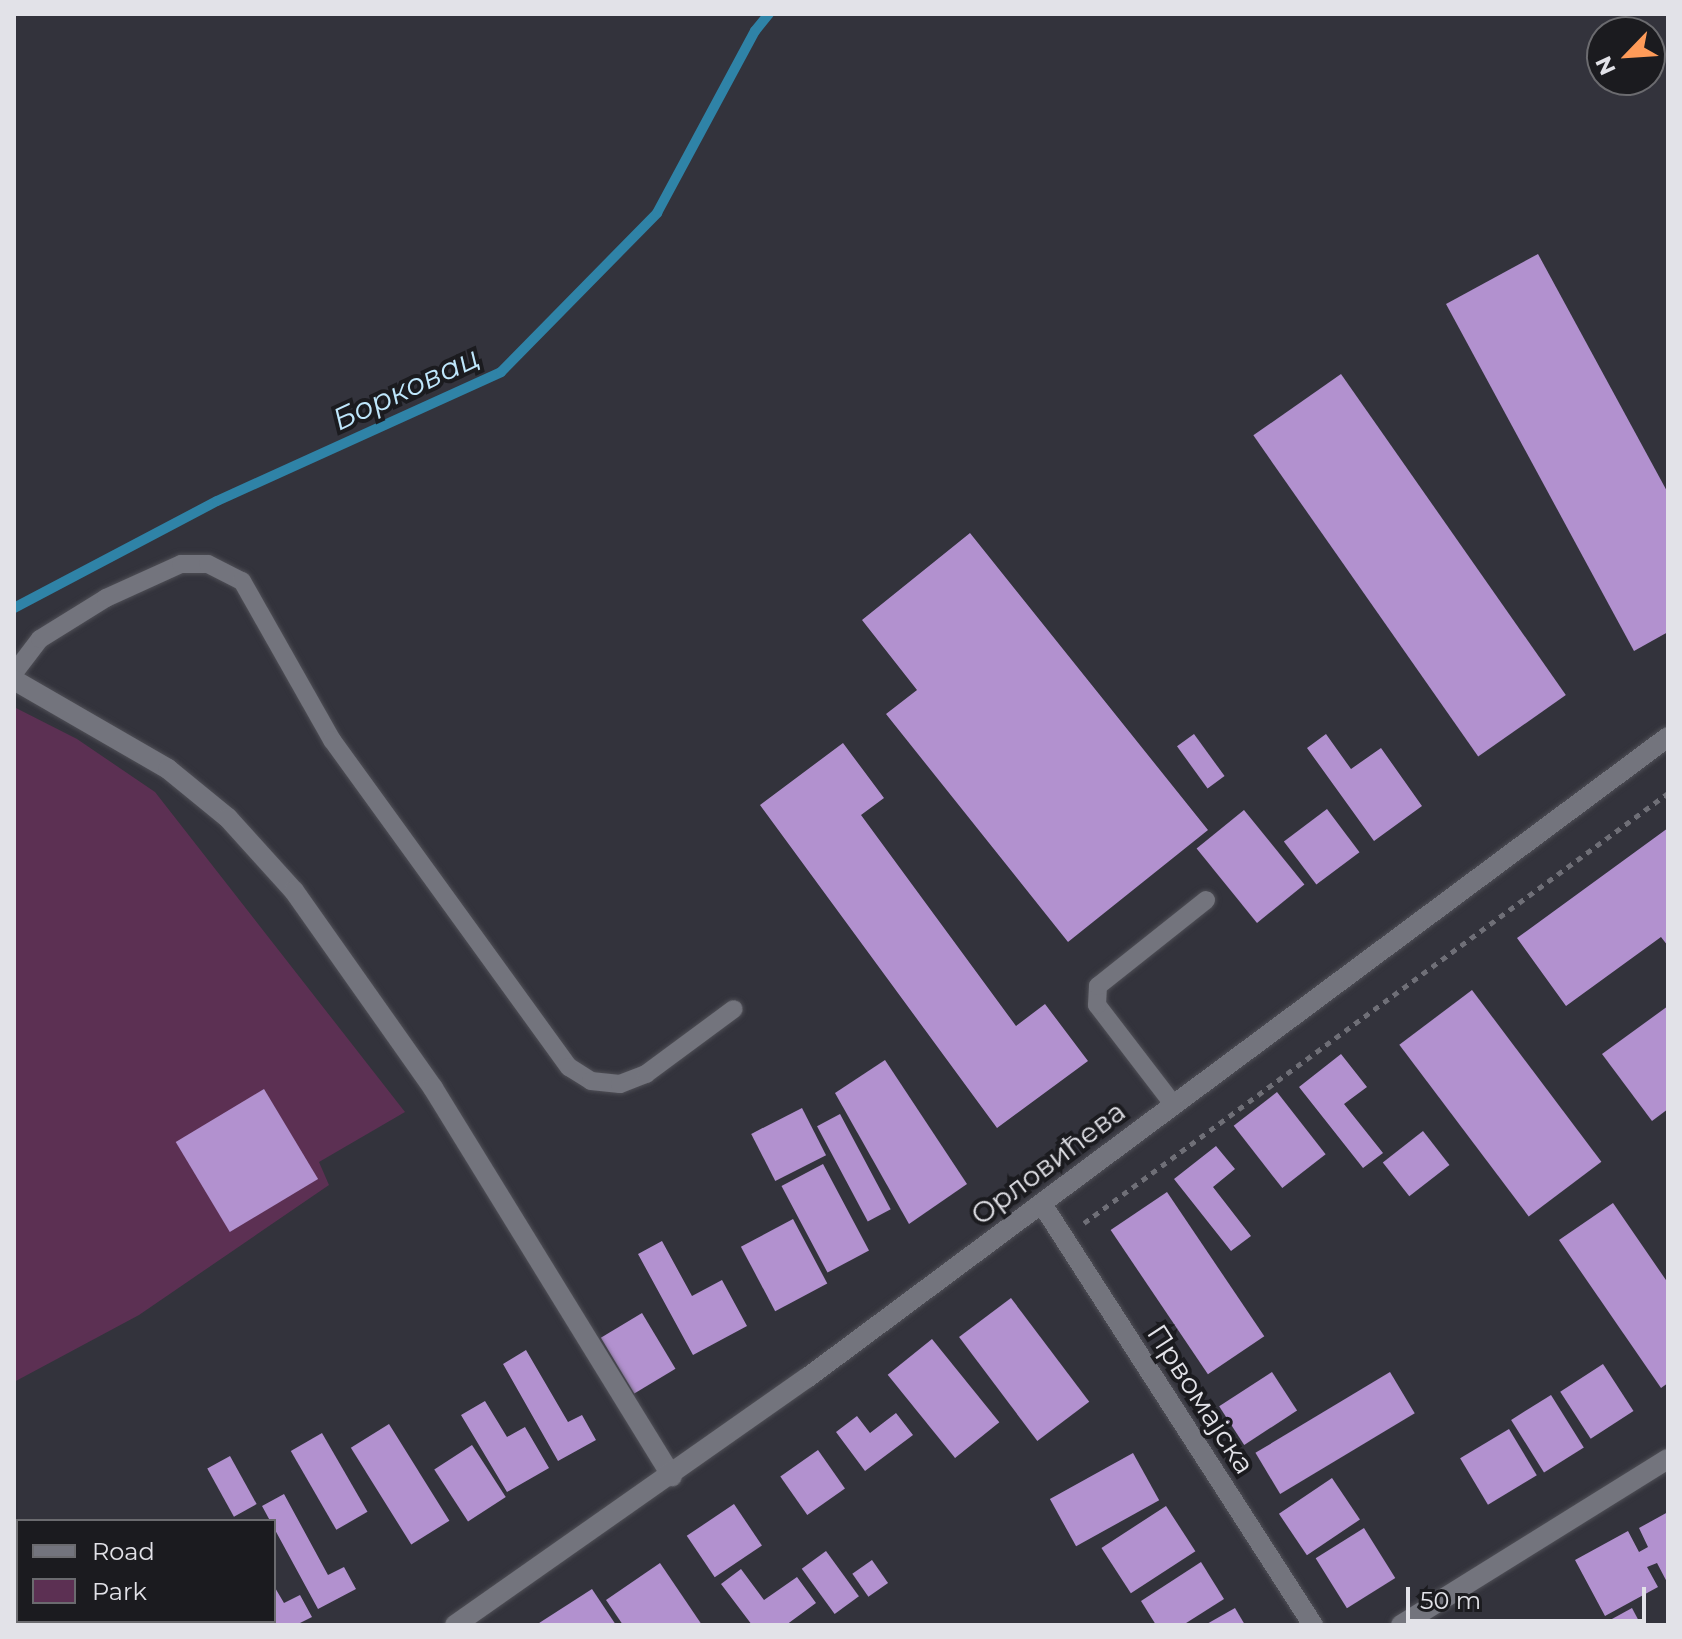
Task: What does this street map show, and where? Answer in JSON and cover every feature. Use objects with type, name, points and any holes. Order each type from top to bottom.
[{"type":"street","points":[[14,680],[168,769],[228,818],[294,891],[433,1088],[672,1476]]},
{"type":"street","name":"Орловићева","points":[[455,1625],[672,1476],[1668,737]]},
{"type":"street","name":"Првомајска","points":[[1042,1204],[1313,1625]]},
{"type":"street","points":[[1401,1625],[1668,1459]]},
{"type":"lane","points":[[14,673],[40,639],[106,598],[181,564],[208,564],[242,581],[332,740],[569,1067],[591,1081],[620,1084],[646,1074],[734,1009]]},
{"type":"lane","points":[[1173,1104],[1097,1005],[1098,986],[1206,900]]},
{"type":"path","points":[[1064,1238],[1668,793]]},
{"type":"green space","points":[[14,707],[77,739],[155,792],[405,1112],[319,1162],[329,1185],[139,1315],[14,1382]]},
{"type":"building","points":[[1538,254],[1668,493],[1668,632],[1634,651],[1446,304]]},
{"type":"building","points":[[1341,374],[1566,695],[1478,756],[1253,435]]},
{"type":"building","points":[[970,533],[1208,830],[1068,942],[886,714],[917,690],[862,620]]},
{"type":"building","points":[[1194,734],[1225,776],[1208,788],[1177,746]]},
{"type":"building","points":[[1326,734],[1351,769],[1381,748],[1422,806],[1374,841],[1307,748]]},
{"type":"building","points":[[843,743],[884,798],[861,815],[1016,1026],[1045,1004],[1088,1061],[997,1128],[760,805]]},
{"type":"building","points":[[1327,809],[1359,852],[1316,885],[1284,841]]},
{"type":"building","points":[[1244,810],[1304,885],[1257,923],[1197,848]]},
{"type":"building","points":[[1668,828],[1668,946],[1661,937],[1566,1006],[1517,938]]},
{"type":"building","points":[[1472,990],[1601,1162],[1529,1216],[1399,1045]]},
{"type":"building","points":[[1668,1006],[1668,1109],[1652,1121],[1602,1054]]},
{"type":"building","points":[[1341,1054],[1367,1087],[1344,1104],[1383,1153],[1363,1168],[1299,1087]]},
{"type":"building","points":[[885,1060],[967,1184],[909,1224],[835,1093]]},
{"type":"building","points":[[264,1089],[318,1179],[230,1232],[176,1142]]},
{"type":"building","points":[[1277,1092],[1326,1154],[1282,1188],[1234,1126]]},
{"type":"building","points":[[802,1108],[826,1155],[775,1181],[751,1134]]},
{"type":"building","points":[[840,1114],[891,1209],[868,1222],[817,1126]]},
{"type":"building","points":[[1423,1131],[1449,1165],[1409,1196],[1383,1162]]},
{"type":"building","points":[[1216,1146],[1235,1169],[1213,1187],[1251,1236],[1231,1251],[1174,1179]]},
{"type":"building","points":[[823,1164],[869,1251],[828,1273],[782,1186]]},
{"type":"building","points":[[1167,1192],[1264,1336],[1208,1374],[1111,1230]]},
{"type":"building","points":[[1613,1203],[1668,1283],[1668,1383],[1661,1388],[1559,1240]]},
{"type":"building","points":[[793,1219],[827,1283],[775,1311],[741,1247]]},
{"type":"building","points":[[662,1241],[692,1296],[722,1280],[747,1326],[693,1355],[638,1254]]},
{"type":"building","points":[[1011,1298],[1089,1402],[1037,1441],[959,1337]]},
{"type":"building","points":[[642,1313],[675,1369],[634,1393],[601,1338]]},
{"type":"building","points":[[932,1339],[999,1422],[955,1458],[888,1375]]},
{"type":"building","points":[[526,1350],[568,1422],[582,1415],[596,1440],[558,1461],[503,1364]]},
{"type":"building","points":[[1603,1364],[1633,1411],[1591,1439],[1560,1392]]},
{"type":"building","points":[[1272,1372],[1297,1411],[1244,1445],[1219,1406]]},
{"type":"building","points":[[1390,1372],[1415,1413],[1280,1494],[1255,1453]]},
{"type":"building","points":[[1551,1395],[1584,1448],[1544,1472],[1511,1420]]},
{"type":"building","points":[[485,1401],[507,1437],[525,1427],[549,1468],[507,1492],[461,1415]]},
{"type":"building","points":[[896,1413],[913,1435],[865,1471],[836,1432],[857,1416],[870,1433]]},
{"type":"building","points":[[389,1424],[449,1521],[411,1545],[351,1448]]},
{"type":"building","points":[[1509,1429],[1537,1475],[1488,1505],[1460,1458]]},
{"type":"building","points":[[322,1433],[368,1512],[336,1530],[291,1451]]},
{"type":"building","points":[[472,1445],[506,1497],[468,1522],[434,1470]]},
{"type":"building","points":[[818,1450],[845,1489],[807,1515],[780,1476]]},
{"type":"building","points":[[1133,1453],[1159,1500],[1076,1546],[1050,1499]]},
{"type":"building","points":[[230,1456],[257,1504],[234,1517],[207,1469]]},
{"type":"building","points":[[1332,1478],[1360,1519],[1307,1555],[1279,1514]]},
{"type":"building","points":[[284,1494],[328,1575],[344,1567],[356,1589],[318,1609],[276,1532],[276,1519],[269,1519],[262,1506]]},
{"type":"building","points":[[734,1504],[762,1545],[715,1577],[687,1536]]},
{"type":"building","points":[[1166,1506],[1195,1551],[1131,1593],[1101,1548]]},
{"type":"building","points":[[1668,1512],[1668,1584],[1657,1563],[1647,1567],[1658,1587],[1605,1616],[1575,1560],[1628,1531],[1639,1552],[1648,1547],[1639,1528]]},
{"type":"building","points":[[1364,1528],[1395,1578],[1347,1608],[1316,1558]]},
{"type":"building","points":[[826,1551],[859,1596],[835,1614],[802,1569]]},
{"type":"building","points":[[872,1560],[888,1583],[868,1597],[852,1574]]},
{"type":"building","points":[[1201,1562],[1224,1599],[1183,1625],[1156,1625],[1141,1601]]},
{"type":"building","points":[[660,1563],[702,1625],[623,1625],[606,1600]]},
{"type":"building","points":[[741,1569],[764,1600],[797,1577],[816,1603],[786,1625],[752,1625],[721,1584]]},
{"type":"building","points":[[276,1589],[284,1603],[300,1595],[312,1617],[296,1625],[267,1625],[276,1623]]},
{"type":"building","points":[[592,1589],[616,1625],[536,1625]]},
{"type":"building","points":[[1235,1608],[1245,1625],[1205,1625]]},
{"type":"building","points":[[1632,1608],[1641,1625],[1601,1625]]},
{"type":"building","points":[[205,1623],[252,1623],[252,1625]]},
{"type":"waterway","name":"Борковац","points":[[14,608],[217,501],[501,372],[657,213],[755,31],[769,14]]}]
